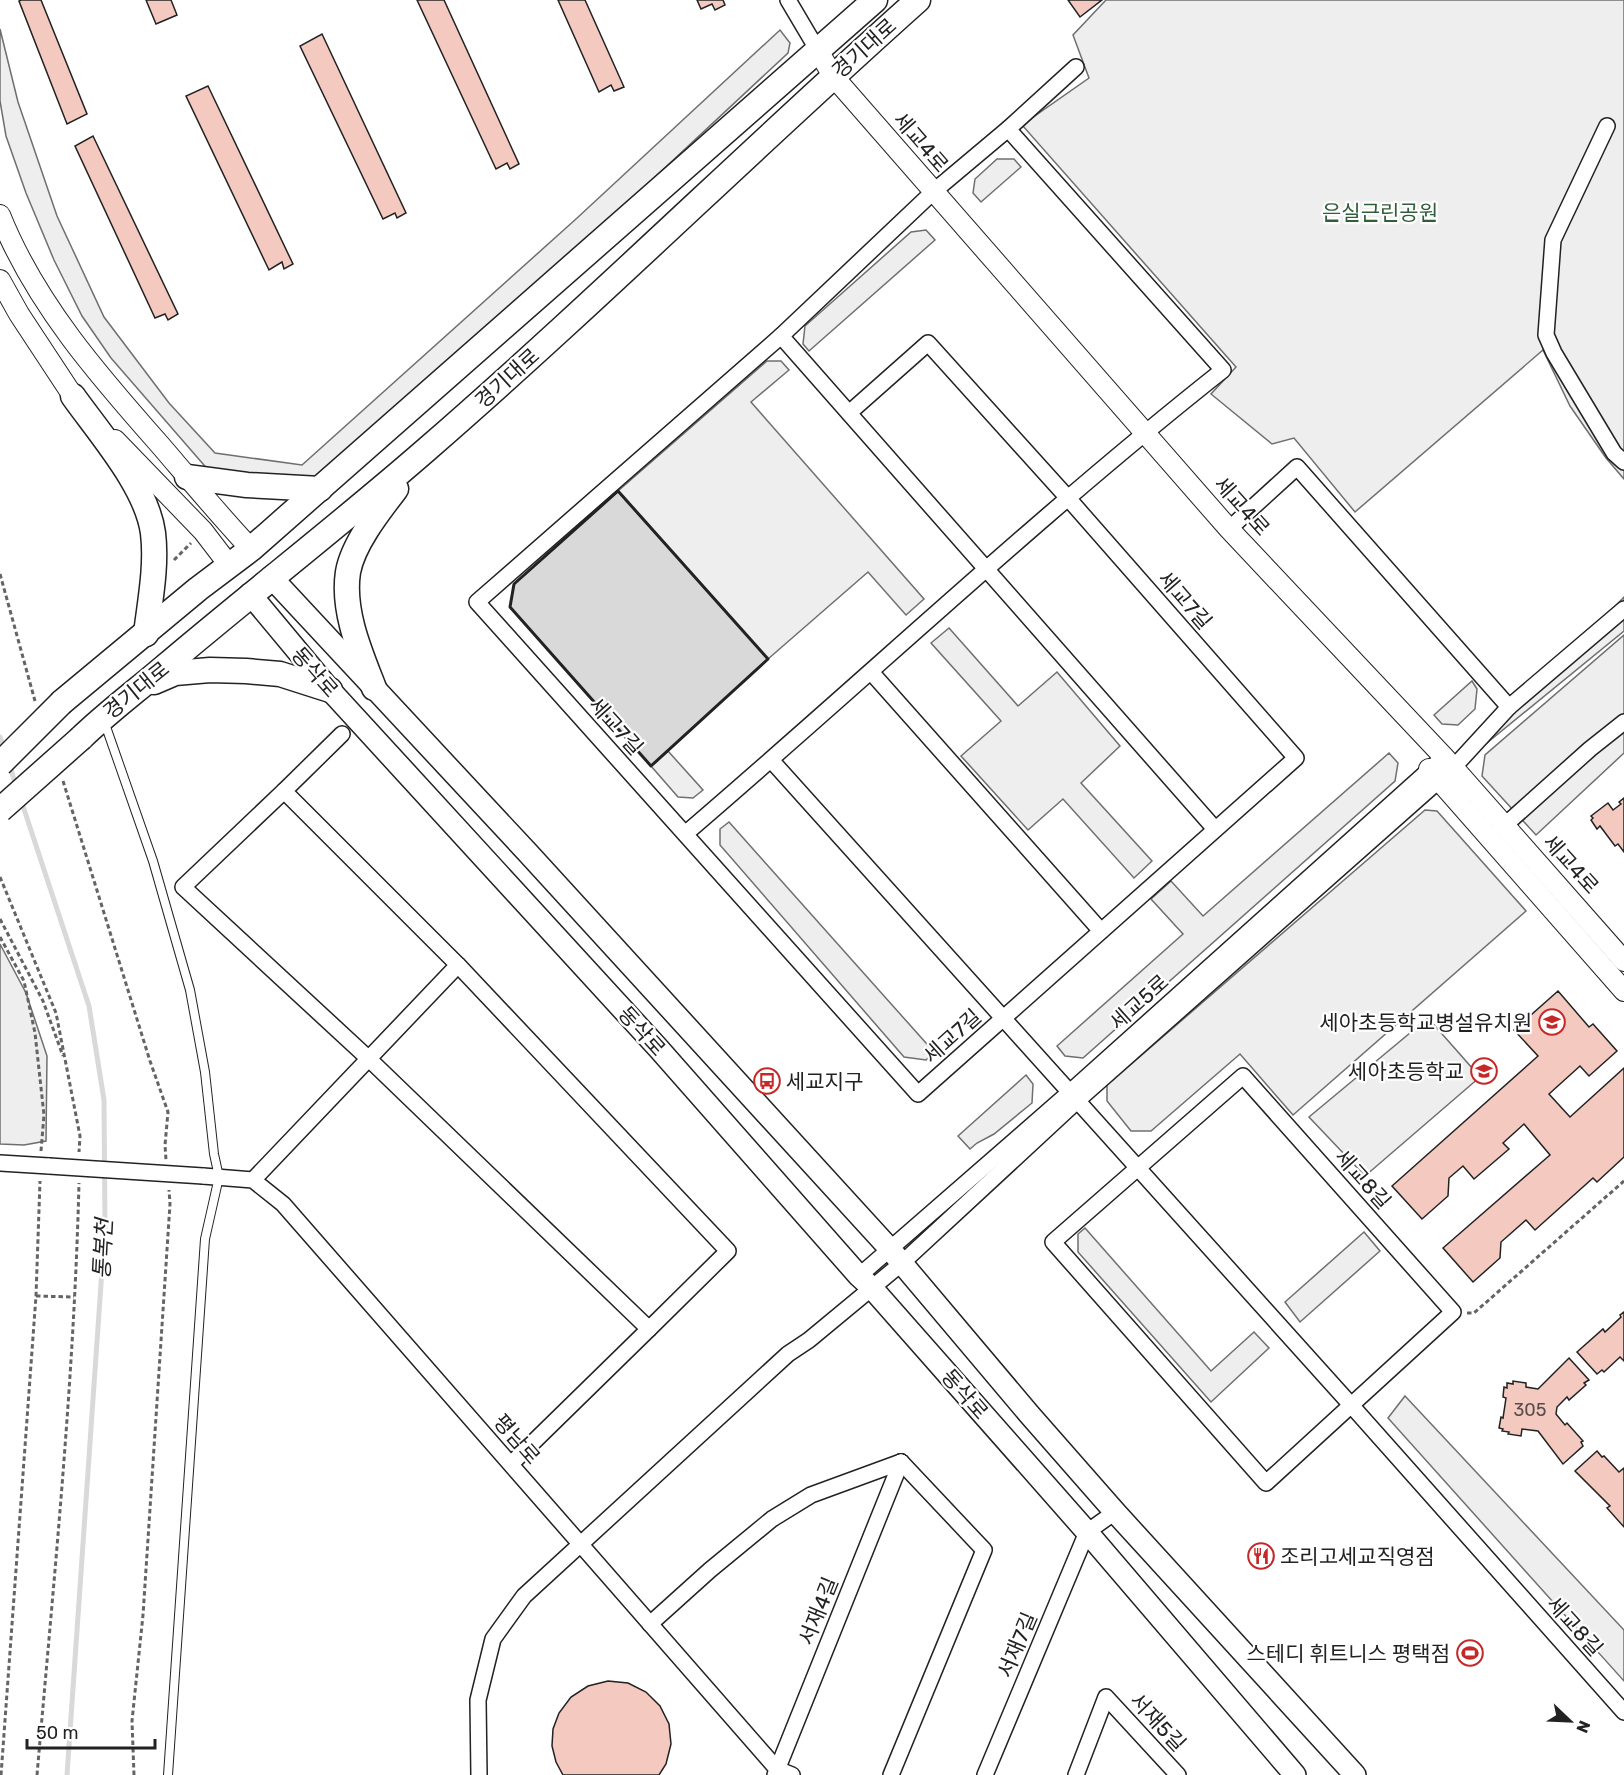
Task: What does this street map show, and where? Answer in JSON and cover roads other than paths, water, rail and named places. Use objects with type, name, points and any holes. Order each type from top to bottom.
[{"type":"main road","name":"경기대로","points":[[0,764],[62,702],[251,549],[875,0]]},
{"type":"main road","name":"경기대로","points":[[0,810],[102,717],[250,594],[360,507],[529,359],[918,0]]},
{"type":"main road","points":[[73,396],[141,492],[149,513],[153,535],[153,574],[146,634]]},
{"type":"main road","points":[[374,688],[355,638],[348,596],[348,571],[358,546],[375,516],[427,449]]},
{"type":"main road","points":[[188,477],[247,485],[320,489]]},
{"type":"main road","points":[[251,549],[271,577]]},
{"type":"main road","name":"동삭로","points":[[230,565],[250,594],[330,690],[658,1049],[1087,1532],[1295,1775]]},
{"type":"main road","name":"동삭로","points":[[271,577],[528,853],[896,1256],[1115,1512],[1354,1775]]},
{"type":"main road","points":[[138,689],[175,674],[210,670],[280,674],[330,690]]},
{"type":"street","points":[[788,0],[817,49]]},
{"type":"street","name":"세교4로","points":[[817,49],[833,76],[933,192],[1441,768],[1624,991]]},
{"type":"street","name":"세교7길","points":[[849,413],[928,343],[1067,497],[1296,758],[918,1094],[477,602],[781,336],[933,192],[1008,129],[1076,67]]},
{"type":"street","points":[[1607,126],[1553,240],[1546,335],[1554,353],[1614,453],[1624,462]]},
{"type":"street","points":[[685,834],[987,570],[1067,497],[1145,431],[1223,370],[1008,129]]},
{"type":"street","points":[[0,215],[13,247],[51,309],[102,379],[251,549]]},
{"type":"street","name":"동삭로","points":[[0,280],[19,314],[73,396],[203,531],[230,565]]},
{"type":"street","points":[[781,336],[1215,829]]},
{"type":"street","points":[[1229,530],[1298,467],[1509,707]]},
{"type":"street","name":"세교5로","points":[[479,1775],[478,1700],[493,1640],[524,1596],[788,1354],[809,1340],[865,1282],[1509,707],[1624,609]]},
{"type":"street","points":[[871,672],[1101,931]]},
{"type":"street","points":[[1504,826],[1590,749],[1624,722]]},
{"type":"street","points":[[342,734],[183,887],[369,1060],[649,1329]]},
{"type":"street","name":"세교7길","points":[[771,760],[1074,1096]]},
{"type":"street","name":"세교4로","points":[[1441,768],[1504,826],[1624,961]]},
{"type":"street","points":[[285,791],[459,965],[728,1251],[511,1464]]},
{"type":"street","points":[[0,1163],[253,1180],[459,965]]},
{"type":"street","name":"세교8길","points":[[1244,1076],[1453,1312],[1266,1483],[1053,1242],[1138,1168],[1244,1076]]},
{"type":"street","name":"세교8길","points":[[1074,1096],[1624,1713]]},
{"type":"street","name":"평남로","points":[[253,1180],[283,1204],[650,1624],[776,1772]]},
{"type":"street","points":[[650,1624],[772,1518],[812,1495],[901,1462],[984,1550],[891,1775]]},
{"type":"street","name":"서재4길","points":[[776,1772],[901,1462]]},
{"type":"street","points":[[1087,1532],[1115,1512]]},
{"type":"street","name":"서재7길","points":[[985,1775],[1087,1532]]},
{"type":"street","name":"서재5길","points":[[1076,1775],[1106,1697],[1179,1775]]},
{"type":"street","points":[[776,1772],[792,1775]]},
{"type":"lane","points":[[102,717],[153,861],[190,990],[205,1072],[214,1154],[219,1177],[205,1239],[168,1775]]},
{"type":"waterway","name":"통복천","points":[[0,737],[5,751]]},
{"type":"waterway","name":"통복천","points":[[9,763],[16,786]]},
{"type":"waterway","name":"통복천","points":[[21,800],[89,1006],[104,1100],[105,1226],[67,1775]]},
{"type":"place","name":"세아초등학교병설유치원","points":[[1552,1022]]},
{"type":"place","name":"세아초등학교","points":[[1484,1071]]},
{"type":"place","name":"세교지구","points":[[767,1081]]},
{"type":"place","name":"조리고세교직영점","points":[[1261,1556]]},
{"type":"place","name":"스테디 휘트니스 평택점","points":[[1470,1653]]},
{"type":"park label","name":"은실근린공원","points":[[1380,212]]}]
